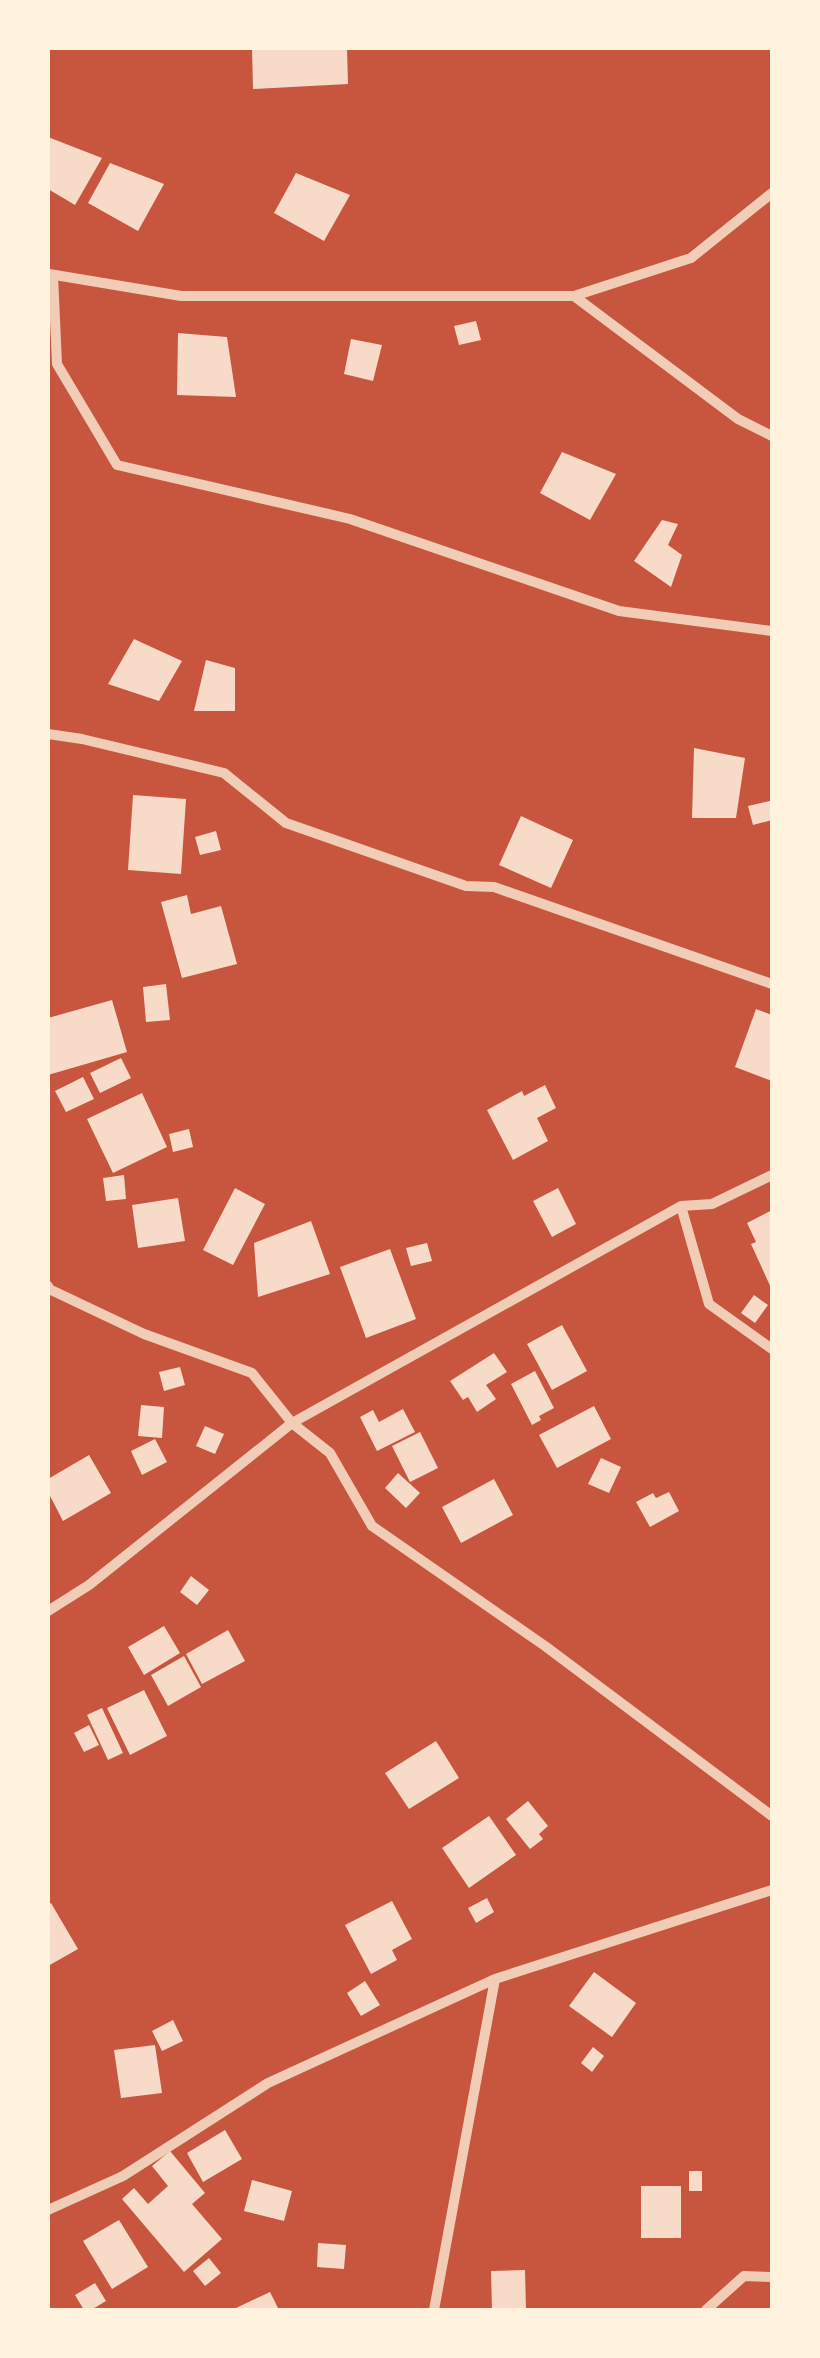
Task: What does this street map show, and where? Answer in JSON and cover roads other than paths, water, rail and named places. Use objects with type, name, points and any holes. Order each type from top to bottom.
[{"type":"street","points":[[772,193],[691,258],[574,296],[181,296],[50,274],[57,364],[117,465],[350,518],[619,611],[772,632]]},
{"type":"street","points":[[574,296],[738,419],[772,436]]},
{"type":"street","points":[[48,734],[224,773],[286,824],[466,886],[494,888],[772,984]]},
{"type":"street","points":[[48,1611],[90,1585],[292,1423],[681,1206],[712,1204],[772,1175]]},
{"type":"street","points":[[681,1206],[708,1304],[772,1349]]},
{"type":"street","points":[[48,1289],[144,1334],[252,1372],[292,1423],[330,1454],[372,1526],[545,1646],[772,1816]]},
{"type":"street","points":[[48,2210],[123,2176],[268,2083],[495,1979],[772,1890]]},
{"type":"street","points":[[434,2310],[495,1979]]},
{"type":"street","points":[[706,2310],[744,2276],[772,2277]]}]
